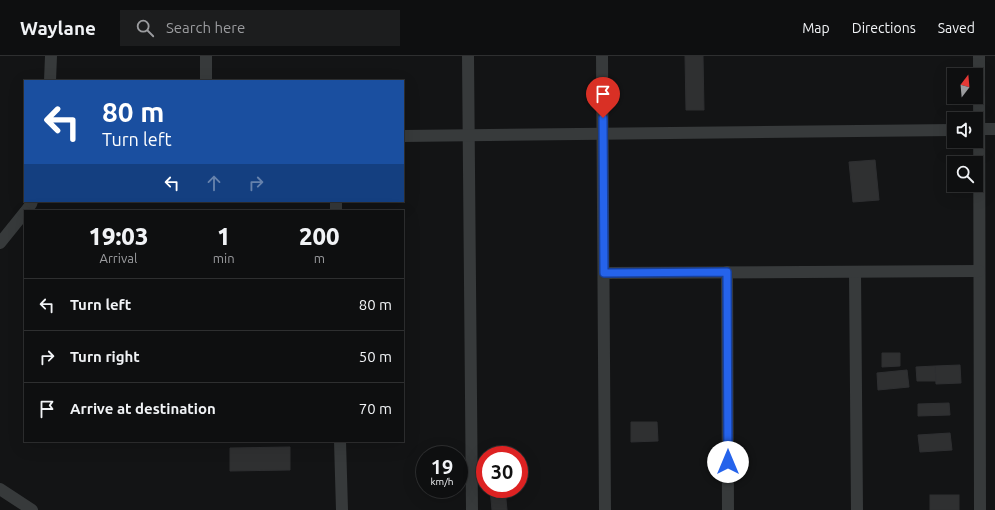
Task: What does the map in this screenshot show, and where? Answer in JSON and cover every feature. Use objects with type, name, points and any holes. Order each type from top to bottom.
[{"type":"street","points":[[50,80],[51,56]]},
{"type":"street","points":[[206,56],[206,80]]},
{"type":"street","points":[[468,56],[472,510]]},
{"type":"street","points":[[602,56],[605,510]]},
{"type":"street","points":[[978,112],[979,56]]},
{"type":"street","points":[[983,129],[995,129]]},
{"type":"street","points":[[404,136],[947,130]]},
{"type":"street","points":[[978,148],[980,510]]},
{"type":"street","points":[[26,210],[32,202]]},
{"type":"street","points":[[0,243],[24,212]]},
{"type":"street","points":[[604,273],[979,271]]},
{"type":"street","points":[[727,272],[728,510]]},
{"type":"street","points":[[855,272],[857,510]]},
{"type":"street","points":[[340,442],[342,510]]},
{"type":"street","points":[[0,489],[32,510]]},
{"type":"building","points":[[685,56],[703,56],[704,110],[686,110]]},
{"type":"building","points":[[875,160],[879,200],[853,202],[849,162]]},
{"type":"building","points":[[882,353],[900,353],[900,366],[882,367]]},
{"type":"building","points":[[960,365],[961,383],[936,384],[935,366]]},
{"type":"building","points":[[935,366],[936,381],[917,381],[916,367]]},
{"type":"building","points":[[907,370],[909,387],[878,390],[877,373]]},
{"type":"building","points":[[949,403],[950,415],[918,416],[918,404]]},
{"type":"building","points":[[631,422],[657,422],[658,441],[631,442]]},
{"type":"building","points":[[950,433],[952,450],[920,452],[918,435]]},
{"type":"building","points":[[290,447],[290,470],[230,471],[230,448]]},
{"type":"building","points":[[930,495],[959,495],[959,510],[930,510]]},
{"type":"building","points":[[491,498],[506,498],[507,510],[492,510]]},
{"type":"route","points":[[603,118],[604,273],[727,272],[728,462]]}]
